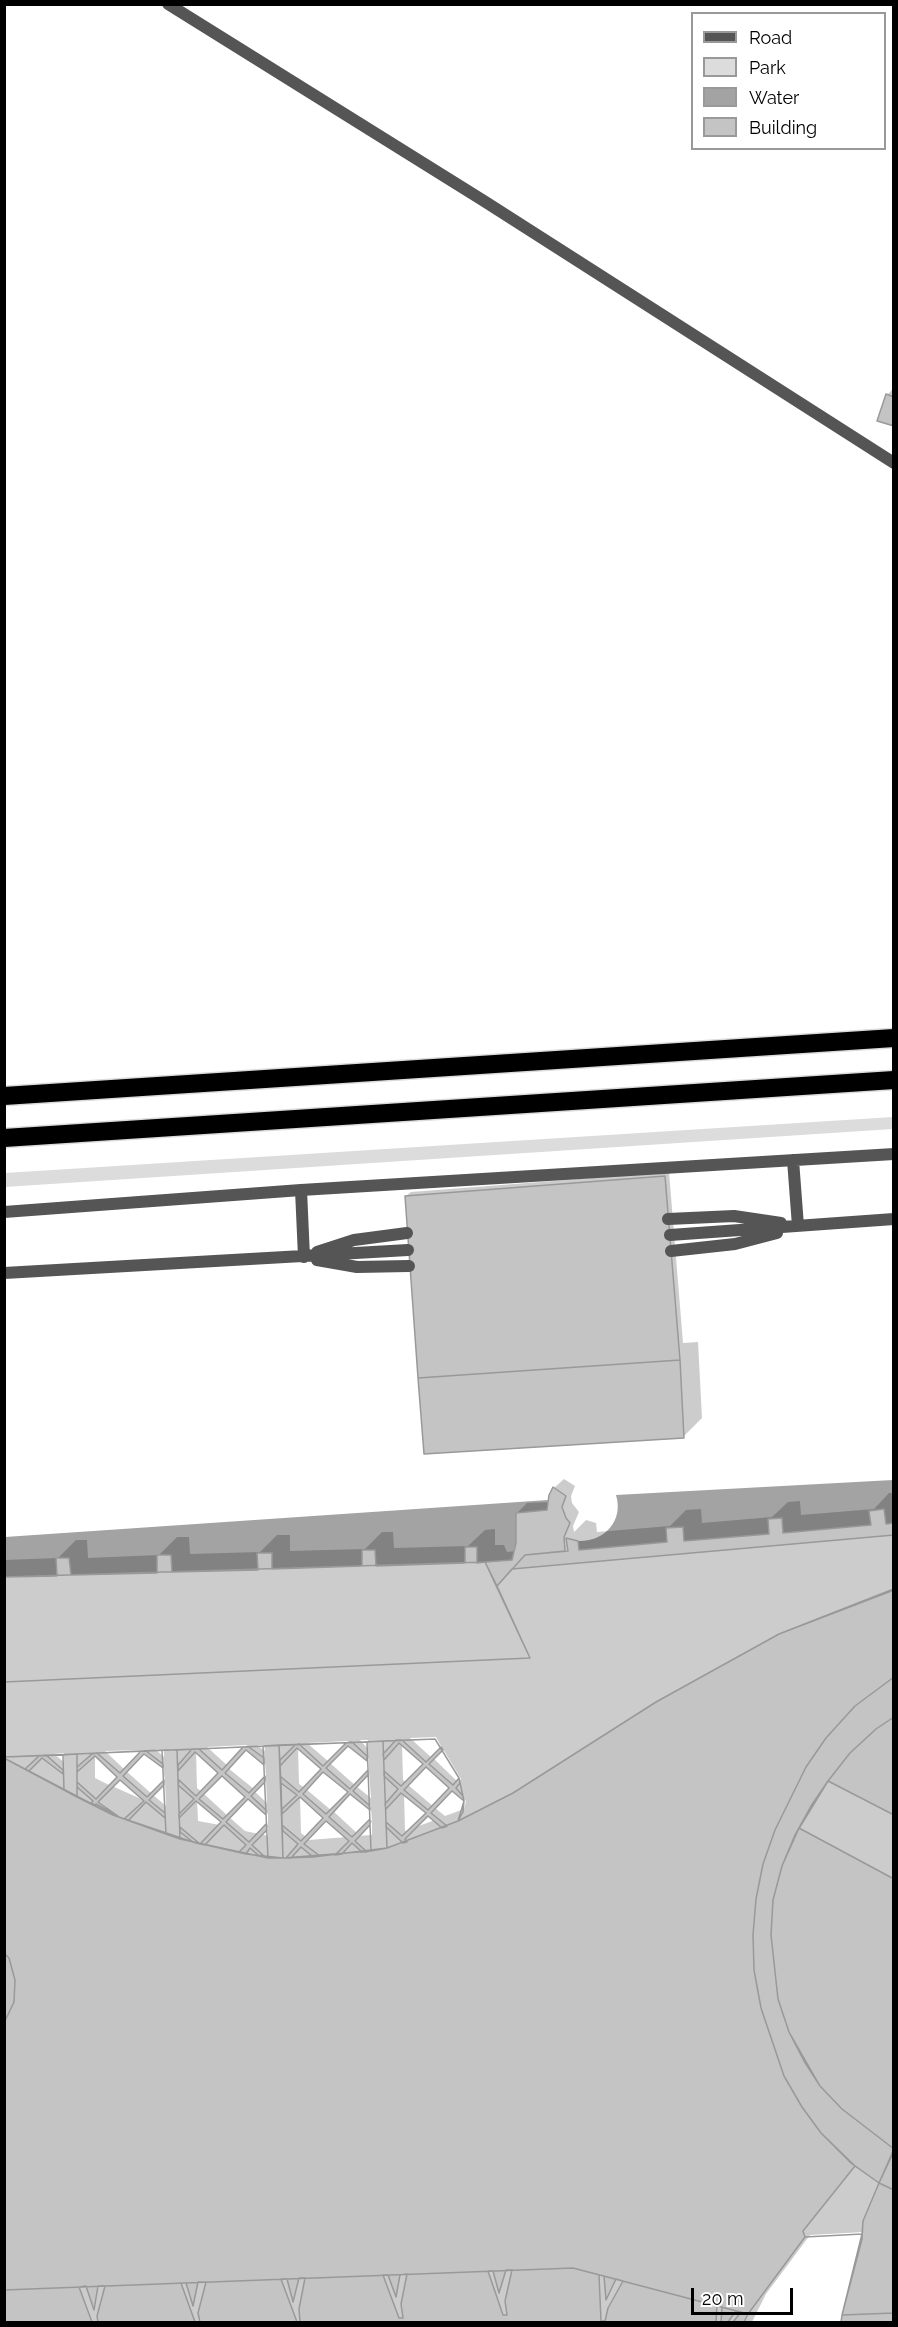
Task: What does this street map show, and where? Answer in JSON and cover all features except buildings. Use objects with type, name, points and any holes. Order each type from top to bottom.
[{"type":"highway","points":[[4,1096],[894,1038]]},
{"type":"highway","points":[[4,1138],[894,1080]]},
{"type":"street","points":[[168,4],[894,463]]},
{"type":"street","points":[[4,1212],[301,1190],[894,1154]]},
{"type":"street","points":[[793,1160],[798,1226]]},
{"type":"street","points":[[301,1190],[304,1257]]},
{"type":"street","points":[[668,1219],[734,1216],[798,1226]]},
{"type":"street","points":[[670,1235],[894,1219]]},
{"type":"street","points":[[671,1251],[735,1244],[798,1226]]},
{"type":"street","points":[[304,1257],[354,1240],[406,1233]]},
{"type":"street","points":[[4,1273],[408,1250]]},
{"type":"street","points":[[304,1257],[357,1267],[410,1266]]},
{"type":"green space","points":[[893,1117],[893,1129],[5,1187],[5,1173]]},
{"type":"water","points":[[893,1480],[893,1523],[886,1524],[870,1511],[871,1525],[783,1533],[781,1518],[768,1520],[769,1534],[684,1541],[682,1527],[666,1528],[667,1542],[579,1550],[578,1541],[596,1538],[610,1528],[617,1513],[616,1495]]},
{"type":"water","points":[[548,1500],[547,1510],[516,1513],[516,1543],[512,1560],[477,1563],[477,1547],[465,1547],[465,1563],[376,1566],[375,1550],[362,1550],[362,1566],[272,1569],[272,1553],[258,1553],[258,1570],[172,1572],[171,1555],[158,1555],[157,1573],[71,1575],[69,1558],[56,1558],[57,1576],[5,1577],[5,1537]]}]
